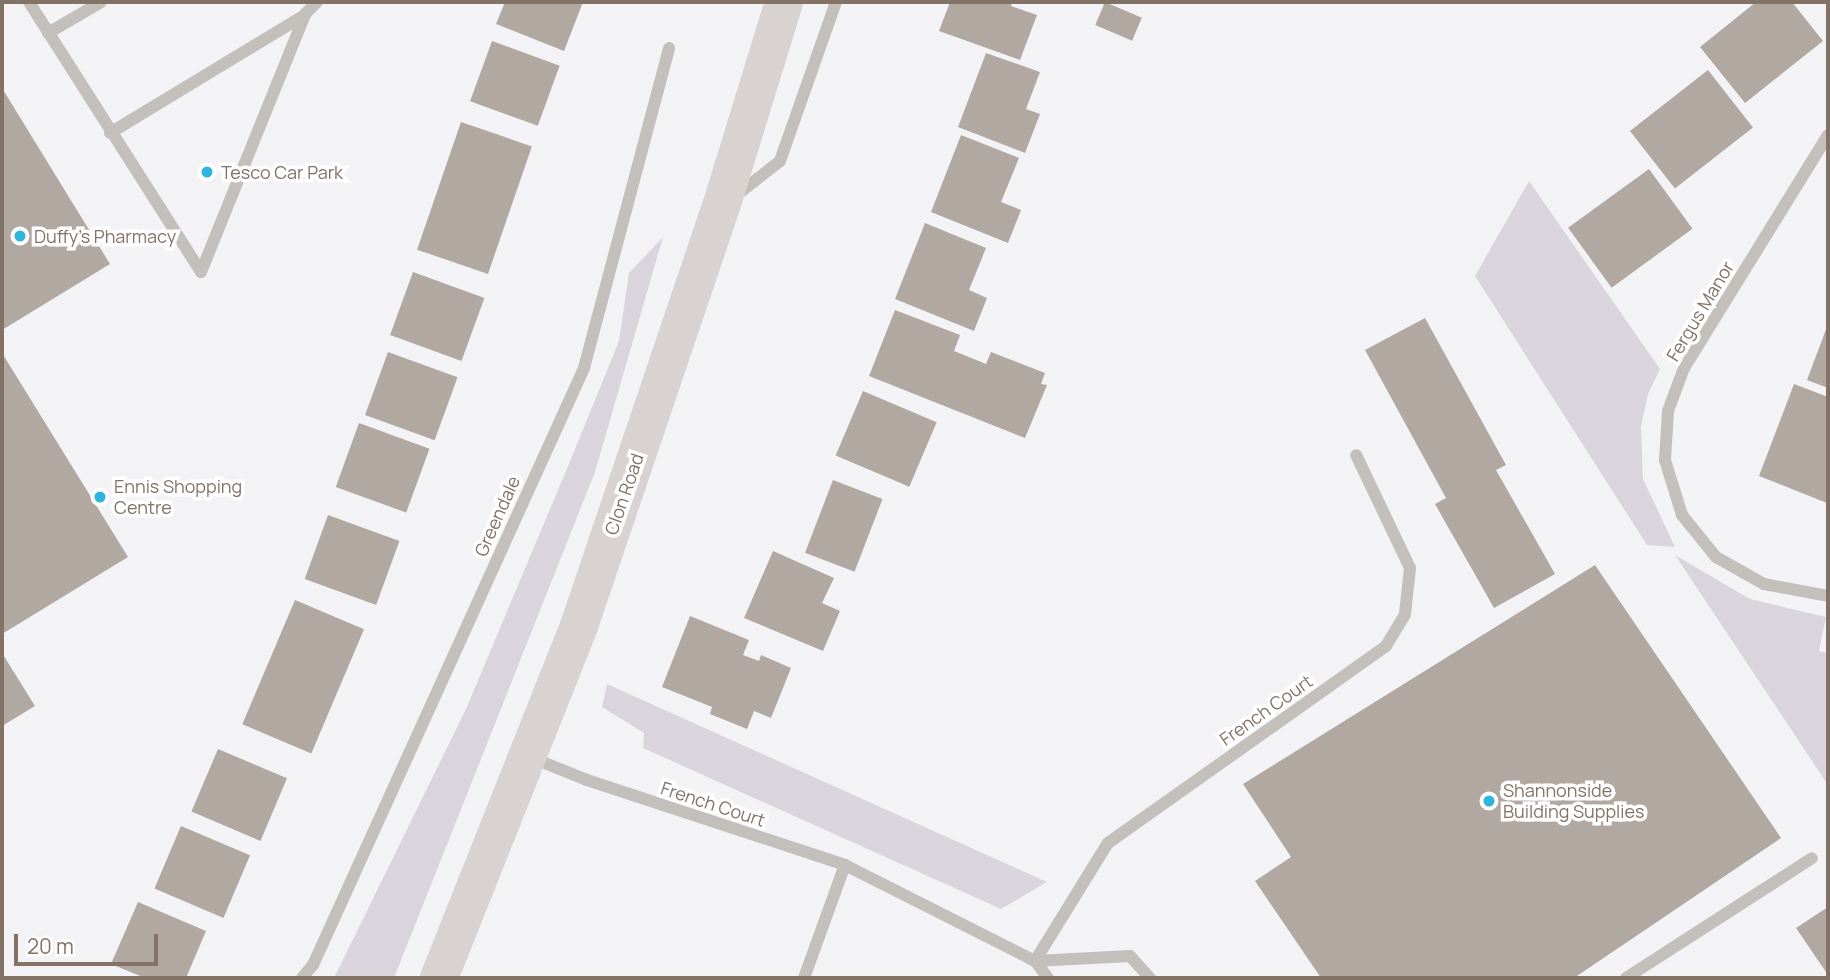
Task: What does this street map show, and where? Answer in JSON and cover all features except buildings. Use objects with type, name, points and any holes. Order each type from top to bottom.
[{"type":"main road","name":"Clon Road","points":[[439,978],[530,757],[579,626],[721,207],[784,2]]},
{"type":"street","points":[[29,2],[201,272],[305,14]]},
{"type":"street","points":[[48,33],[101,2]]},
{"type":"street","points":[[110,133],[305,14],[317,2]]},
{"type":"street","points":[[721,207],[780,161],[836,2]]},
{"type":"street","name":"Greendale","points":[[302,978],[313,965],[584,368],[669,48]]},
{"type":"street","name":"Fergus Manor","points":[[1828,135],[1684,368],[1668,411],[1665,460],[1682,515],[1716,557],[1764,584],[1828,596]]},
{"type":"street","name":"French Court","points":[[1035,961],[1108,843],[1386,646],[1405,614],[1410,568],[1356,455]]},
{"type":"street","name":"French Court","points":[[530,757],[587,780],[845,865],[1035,961],[1048,978]]},
{"type":"street","points":[[1626,978],[1812,858]]},
{"type":"street","points":[[804,978],[845,865]]},
{"type":"street","points":[[1035,961],[1130,956],[1150,978]]},
{"type":"shaded area","points":[[1529,181],[1660,369],[1648,394],[1641,427],[1643,479],[1675,547],[1647,545],[1475,276]]},
{"type":"shaded area","points":[[663,237],[595,472],[394,978],[334,978],[466,709],[571,459],[619,341],[629,273]]},
{"type":"shaded area","points":[[1675,555],[1750,599],[1826,617],[1819,651],[1828,653],[1828,785]]},
{"type":"shaded area","points":[[607,684],[1047,882],[1001,909],[643,748],[644,733],[602,707]]},
{"type":"place","name":"Tesco Car Park","points":[[207,172]]},
{"type":"place","name":"Duffy's Pharmacy","points":[[20,236]]},
{"type":"place","name":"Ennis Shopping Centre","points":[[100,497]]},
{"type":"place","name":"Shannonside Building Supplies","points":[[1489,801]]}]
